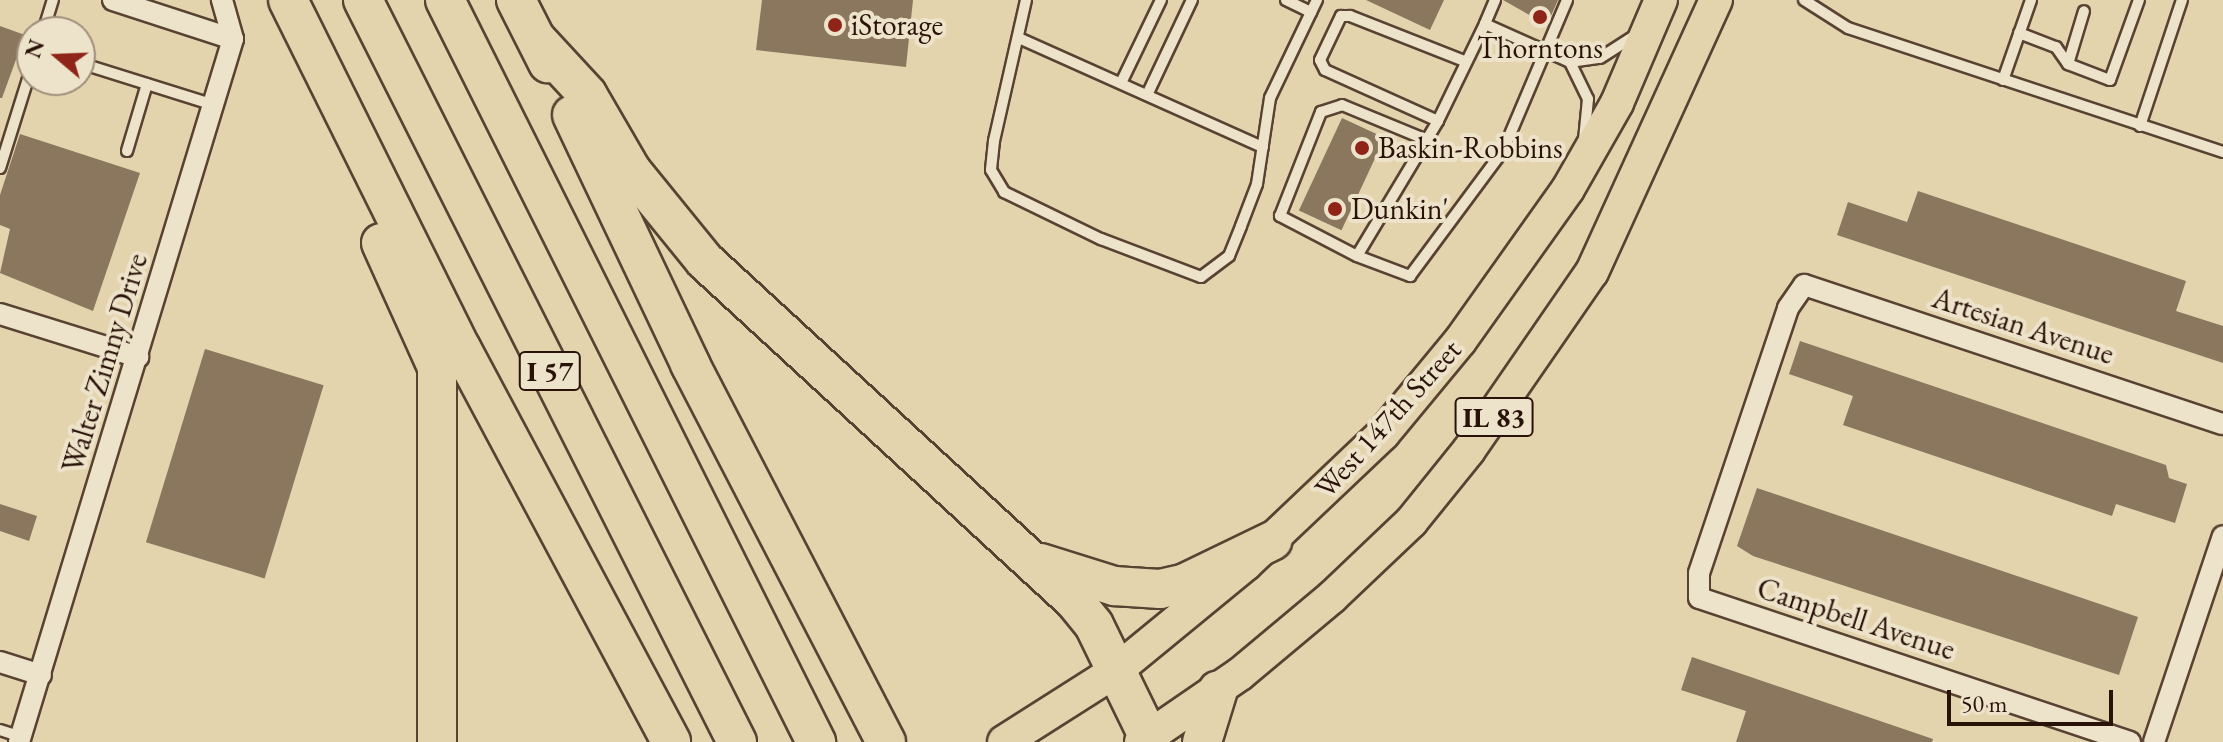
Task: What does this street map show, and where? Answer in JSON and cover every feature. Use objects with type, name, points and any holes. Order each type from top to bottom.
[{"type":"highway","points":[[271,0],[437,367],[437,742]]},
{"type":"highway","points":[[288,0],[461,348],[586,572],[671,742]]},
{"type":"highway","name":"I 57","points":[[363,0],[737,742]]},
{"type":"highway","name":"I 57","points":[[445,0],[816,742]]},
{"type":"highway","points":[[516,0],[690,364],[882,734]]},
{"type":"highway","points":[[537,40],[587,94],[631,170],[705,261],[1030,559],[1094,625],[1147,741]]},
{"type":"highway","points":[[1030,559],[1114,586],[1160,589],[1185,583],[1272,541]]},
{"type":"highway","points":[[1202,742],[1218,690]]},
{"type":"main road","name":"IL 83","points":[[1147,741],[1218,690],[1332,597],[1411,522],[1516,389],[1599,258],[1716,0]]},
{"type":"main road","name":"West 147th Street","points":[[1004,742],[1117,670],[1272,541],[1383,434],[1460,341],[1581,165],[1656,13]]},
{"type":"street","points":[[113,0],[233,39]]},
{"type":"street","points":[[222,0],[233,39]]},
{"type":"street","name":"Walter Zimny Drive","points":[[20,739],[233,39]]},
{"type":"street","name":"Artesian Avenue","points":[[1699,598],[1699,573],[1788,308],[1804,285],[2223,424]]},
{"type":"street","points":[[0,314],[138,357]]},
{"type":"street","points":[[2154,742],[2223,536]]},
{"type":"street","name":"Campbell Avenue","points":[[1699,598],[2130,742]]},
{"type":"street","points":[[0,662],[41,675]]},
{"type":"lane","points":[[1026,0],[1021,39],[1006,76],[991,170],[1004,192],[1101,239],[1201,277],[1216,272],[1257,184],[1270,98],[1306,6],[1317,0]]},
{"type":"lane","points":[[1121,83],[1161,0]]},
{"type":"lane","points":[[1147,95],[1192,0]]},
{"type":"lane","points":[[1286,0],[1306,6]]},
{"type":"lane","points":[[1357,256],[1438,121],[1495,0]]},
{"type":"lane","points":[[1804,0],[1848,28],[2223,152]]},
{"type":"lane","points":[[2003,80],[2031,0]]},
{"type":"lane","points":[[2019,33],[2056,47],[2068,64],[2110,80],[2139,0]]},
{"type":"lane","points":[[2140,126],[2182,0]]},
{"type":"lane","points":[[1427,140],[1342,105],[1321,112],[1280,216],[1357,256],[1410,276],[1503,151],[1561,4]]},
{"type":"lane","points":[[2068,64],[2084,11]]},
{"type":"lane","points":[[1485,24],[1570,62],[1600,58],[1656,13]]},
{"type":"lane","points":[[1438,121],[1325,70],[1320,60],[1341,16],[1350,16],[1464,61]]},
{"type":"lane","points":[[1021,39],[1263,147]]},
{"type":"lane","points":[[1570,62],[1588,99],[1581,165]]},
{"type":"lane","points":[[96,68],[214,105]]},
{"type":"lane","points":[[127,151],[147,84]]},
{"type":"lane","points":[[0,168],[4,141],[21,96]]},
{"type":"lane","points":[[0,730],[20,739]]},
{"type":"building","name":"iStorage","points":[[762,0],[913,0],[906,67],[756,50]]},
{"type":"building","points":[[1366,0],[1444,0],[1430,30]]},
{"type":"building","name":"Thorntons","points":[[1503,0],[1558,0],[1547,25]]},
{"type":"building","points":[[0,26],[16,32],[16,60],[0,98]]},
{"type":"building","points":[[1342,118],[1385,138],[1341,230],[1299,210]]},
{"type":"building","points":[[20,134],[140,173],[93,311],[0,273],[10,229],[0,225],[0,195]]},
{"type":"building","points":[[1918,191],[2186,281],[2176,311],[2223,326],[2223,363],[1837,235],[1848,202],[1907,222]]},
{"type":"building","points":[[1800,341],[2166,465],[2169,478],[2187,484],[2175,523],[2116,504],[2112,516],[1843,425],[1853,396],[1789,374]]},
{"type":"building","points":[[205,349],[324,385],[265,578],[146,542]]},
{"type":"building","points":[[1757,488],[2138,617],[2119,675],[1753,556],[1737,546]]},
{"type":"building","points":[[0,504],[37,516],[29,541],[0,531]]},
{"type":"building","points":[[1692,657],[1933,739],[1932,742],[1736,742],[1746,711],[1681,690]]},
{"type":"place","name":"Thorntons","points":[[1540,17]]},
{"type":"place","name":"iStorage","points":[[835,25]]},
{"type":"place","name":"Baskin-Robbins","points":[[1362,148]]},
{"type":"place","name":"Dunkin'","points":[[1335,209]]}]
